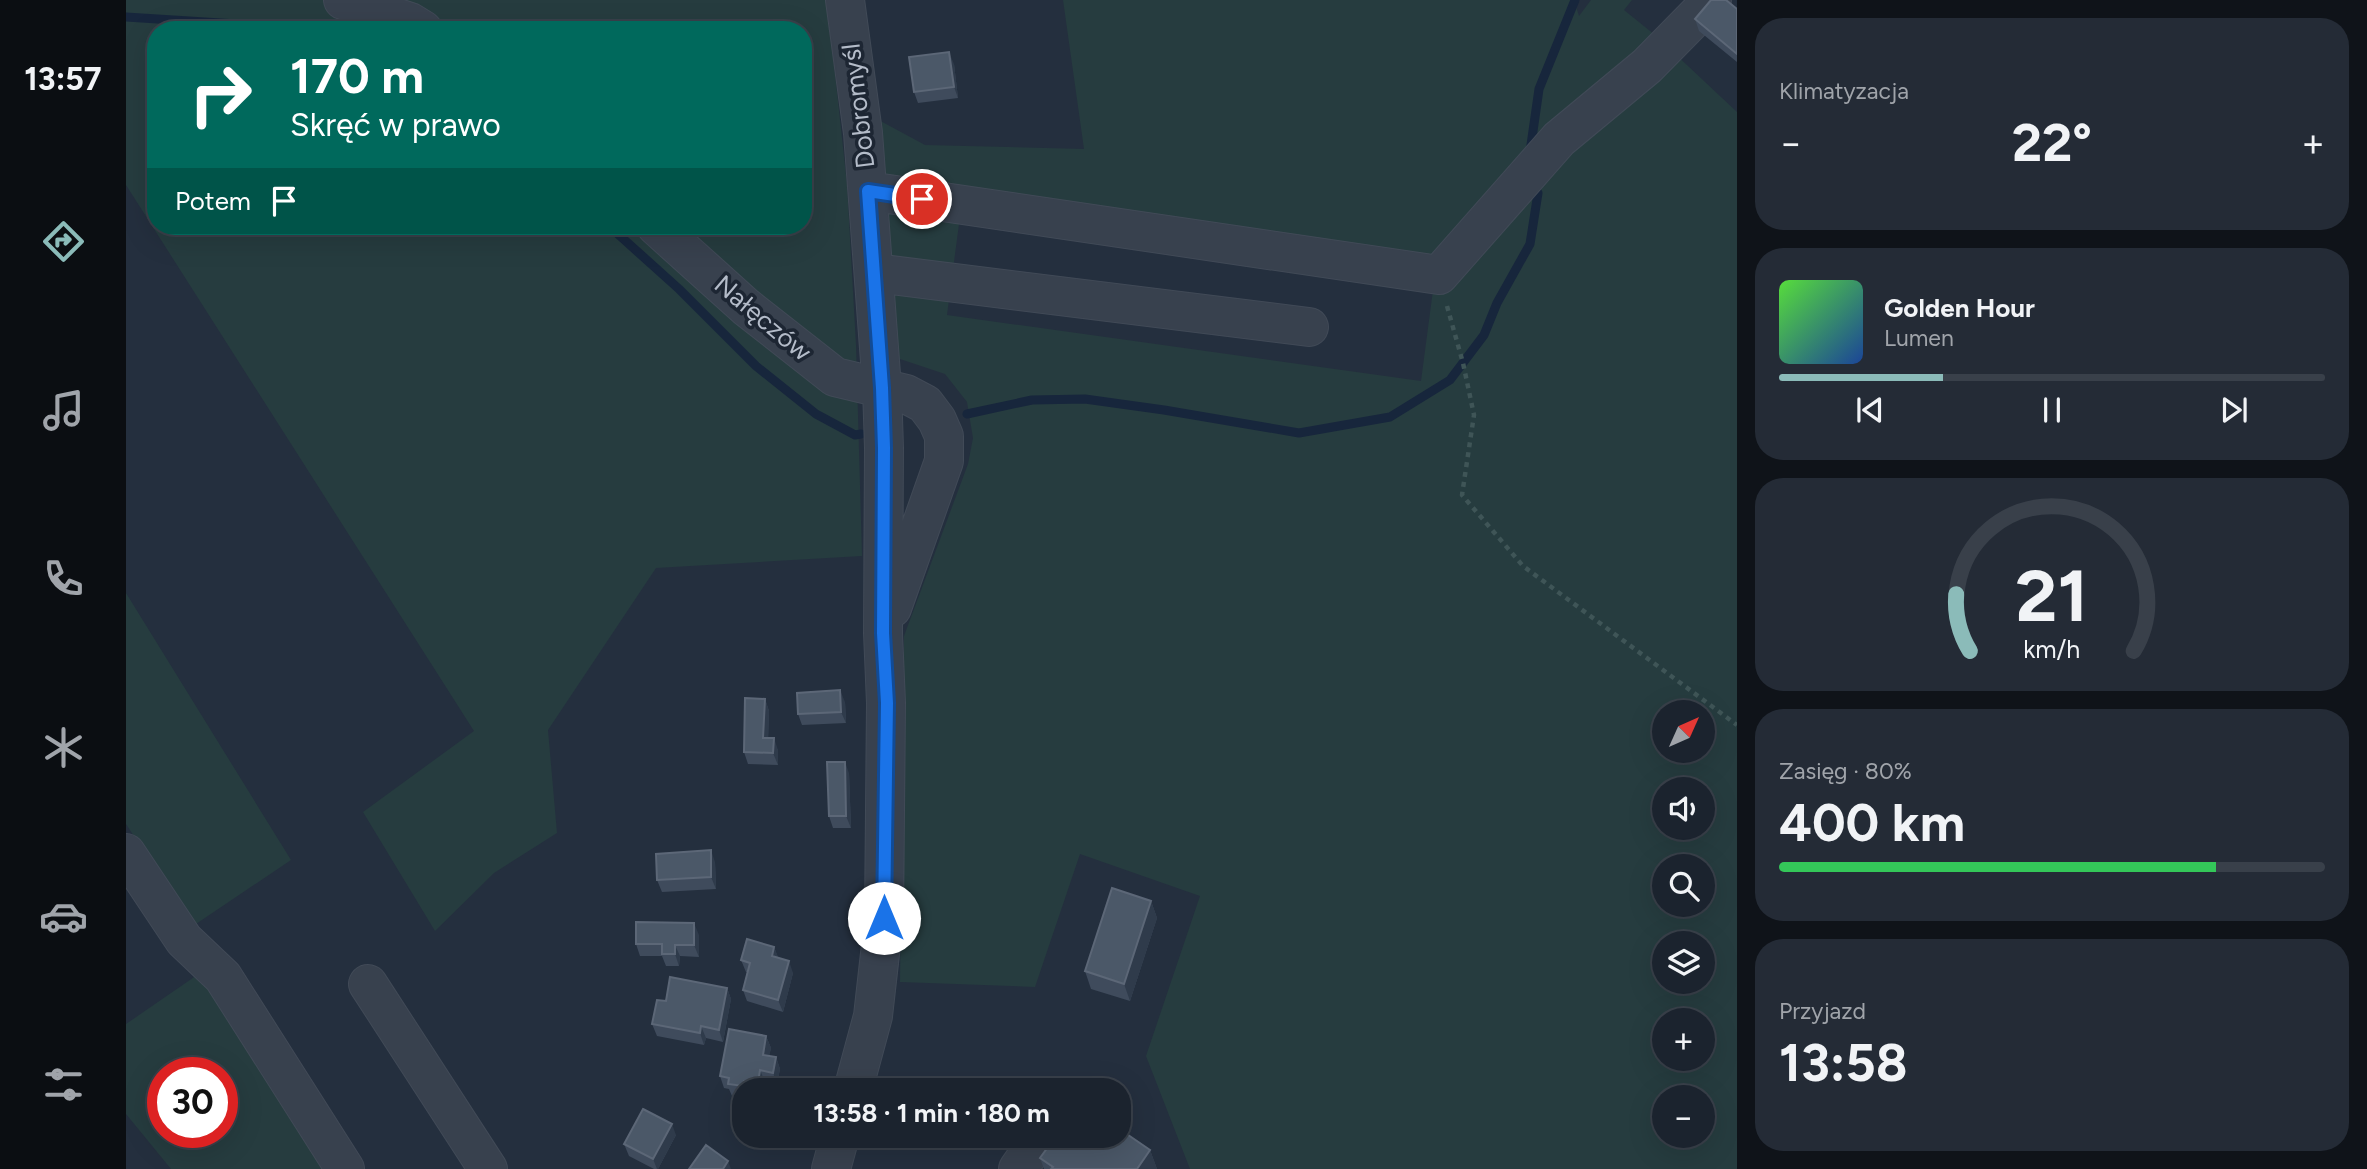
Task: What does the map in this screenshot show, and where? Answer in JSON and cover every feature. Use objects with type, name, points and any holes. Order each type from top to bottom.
[{"type":"street","points":[[343,0],[407,21]]},
{"type":"street","name":"Dobromyśl","points":[[845,0],[868,191],[882,388],[883,633],[887,703],[884,918],[873,1016],[856,1078]]},
{"type":"street","points":[[868,191],[1439,275],[1559,139],[1647,66],[1712,0]]},
{"type":"street","name":"Nałęczów","points":[[666,235],[746,307],[835,377],[906,394],[925,404],[937,420],[944,436],[944,461],[883,633]]},
{"type":"street","points":[[874,274],[1309,327]]},
{"type":"street","points":[[126,853],[184,940],[223,977],[345,1169]]},
{"type":"street","points":[[368,984],[488,1169]]},
{"type":"street","points":[[831,1169],[837,1148]]},
{"type":"street","points":[[1018,1169],[1033,1148]]},
{"type":"path","points":[[1439,275],[1475,415],[1462,495],[1523,566],[1737,724]]},
{"type":"green space","points":[[126,0],[827,0],[847,184],[856,345],[862,556],[656,568],[548,730],[557,833],[494,873],[435,931],[363,812],[474,731],[158,235],[812,235],[812,21],[147,21],[147,218],[126,185]]},
{"type":"green space","points":[[1063,0],[1574,0],[1579,16],[1591,0],[1632,0],[1624,10],[1655,35],[1737,112],[1737,1169],[1190,1169],[1146,1056],[1200,896],[1080,854],[1035,987],[900,982],[904,636],[968,464],[973,438],[967,402],[945,374],[897,358],[875,118],[925,145],[1084,149]],"holes":[[[959,224],[1433,290],[1421,381],[947,315]]]},
{"type":"green space","points":[[126,593],[291,860],[193,926],[126,824]]},
{"type":"green space","points":[[216,962],[340,1169],[171,1169],[154,1148],[238,1148],[238,1057],[147,1057],[147,1140],[126,1114],[126,1024]]},
{"type":"building","points":[[1711,0],[1726,0],[1737,9],[1737,54],[1695,19]]},
{"type":"building","points":[[949,52],[954,87],[914,92],[909,57]]},
{"type":"building","points":[[840,690],[841,712],[798,714],[797,693]]},
{"type":"building","points":[[745,698],[765,699],[763,738],[774,738],[773,753],[744,752]]},
{"type":"building","points":[[827,762],[845,762],[846,816],[829,816]]},
{"type":"building","points":[[711,850],[711,877],[657,880],[656,854]]},
{"type":"building","points":[[1112,888],[1151,901],[1124,984],[1085,971]]},
{"type":"building","points":[[636,922],[694,923],[694,945],[675,945],[675,954],[662,954],[662,944],[636,944]]},
{"type":"building","points":[[747,939],[774,947],[772,956],[789,961],[778,1000],[743,990],[750,963],[741,960]]},
{"type":"building","points":[[670,977],[727,988],[719,1030],[701,1026],[700,1033],[652,1024],[657,1000],[666,1001]]},
{"type":"building","points":[[729,1029],[766,1036],[763,1055],[776,1057],[773,1073],[760,1070],[759,1078],[732,1078],[732,1085],[728,1084],[729,1078],[720,1076]]},
{"type":"building","points":[[643,1109],[672,1124],[653,1159],[624,1144]]},
{"type":"building","points":[[1131,1137],[1150,1150],[1137,1169],[1051,1169],[1053,1167],[1040,1158],[1047,1148],[1131,1148]]},
{"type":"building","points":[[706,1145],[728,1161],[723,1169],[689,1169]]},
{"type":"waterway","points":[[1530,152],[1539,89],[1575,0]]},
{"type":"waterway","points":[[126,17],[189,21]]},
{"type":"waterway","points":[[967,414],[1032,400],[1085,399],[1299,433],[1390,417],[1450,380],[1484,335],[1497,303],[1530,244],[1538,193]]},
{"type":"waterway","points":[[619,235],[679,289],[756,366],[816,414],[855,435],[861,434]]},
{"type":"route","points":[[884,918],[887,703],[883,633],[884,448],[868,191],[922,199]]}]
